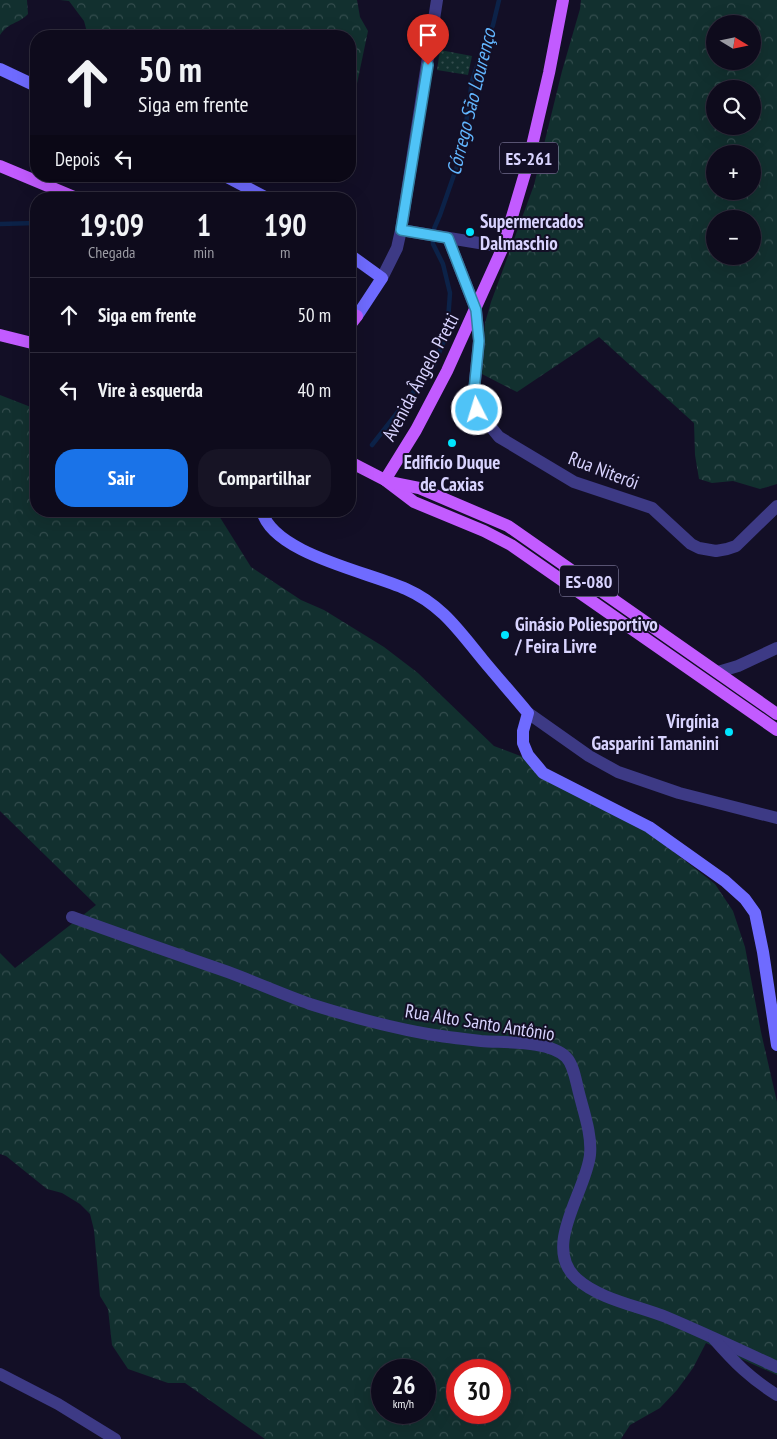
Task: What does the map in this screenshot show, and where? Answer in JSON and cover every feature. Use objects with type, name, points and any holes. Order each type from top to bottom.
[{"type":"main road","name":"Avenida Ângelo Pretti","points":[[384,480],[447,371],[503,247],[528,162],[549,73],[563,0]]},
{"type":"main road","points":[[0,166],[30,179]]},
{"type":"main road","points":[[38,182],[62,192]]},
{"type":"main road","points":[[0,335],[30,342]]},
{"type":"main road","points":[[356,465],[384,480]]},
{"type":"main road","name":"ES-080","points":[[384,480],[419,488],[508,526],[777,714]]},
{"type":"main road","name":"ES-080","points":[[384,480],[414,502],[484,531],[511,545],[777,730]]},
{"type":"street","points":[[356,313],[382,278],[397,248],[437,0]]},
{"type":"street","points":[[0,69],[30,83]]},
{"type":"street","points":[[237,182],[256,192]]},
{"type":"street","points":[[401,230],[503,247]]},
{"type":"street","name":"Rua Niterói","points":[[437,236],[476,310],[479,341],[474,391],[477,410],[499,437],[574,482],[652,508],[691,544],[699,548],[716,551],[736,546],[777,506]]},
{"type":"street","points":[[356,259],[382,278]]},
{"type":"street","points":[[264,517],[277,535],[293,545],[317,557],[408,590],[438,607],[453,622],[528,713],[589,756],[618,772],[670,790],[777,818]]},
{"type":"street","points":[[718,672],[738,666],[777,648]]},
{"type":"street","points":[[528,713],[523,731],[523,742],[528,755],[542,773],[649,827],[725,881],[745,899],[755,913],[777,1045]]},
{"type":"street","name":"Rua Alto Santo Antônio","points":[[72,917],[228,972],[309,1003],[355,1017],[429,1034],[537,1045],[561,1053],[570,1063],[585,1116],[590,1144],[589,1164],[566,1231],[563,1250],[565,1262],[570,1271],[590,1288],[713,1337],[777,1367]]},
{"type":"street","points":[[713,1337],[748,1375],[777,1395]]},
{"type":"street","points":[[0,1374],[58,1404],[115,1439]]},
{"type":"green space","points":[[0,0],[27,0],[28,14],[7,27],[0,35]]},
{"type":"green space","points":[[60,0],[357,0],[360,17],[368,31],[356,88],[356,30],[86,30],[84,21],[69,1]]},
{"type":"green space","points":[[581,0],[777,0],[777,484],[760,489],[733,481],[712,483],[699,479],[695,455],[694,423],[599,337],[517,392],[480,373],[485,323],[534,185]]},
{"type":"green space","points":[[440,50],[472,56],[468,75],[437,70]]},
{"type":"green space","points":[[0,395],[30,407],[30,517],[220,517],[251,567],[301,600],[324,610],[384,647],[418,673],[494,746],[531,760],[643,828],[715,884],[733,911],[745,947],[761,1032],[777,1102],[777,1375],[706,1343],[693,1368],[677,1390],[660,1408],[630,1425],[621,1439],[265,1439],[185,1383],[168,1383],[128,1369],[112,1345],[108,1309],[100,1296],[94,1230],[90,1214],[80,1204],[62,1193],[47,1189],[6,1156],[0,1154],[0,953],[15,968],[96,905],[0,811]]},
{"type":"waterway","name":"Córrego São Lourenço","points":[[372,445],[433,367],[447,334],[450,293],[443,264],[433,244],[433,231],[462,152],[472,81],[493,25],[499,0]]},
{"type":"waterway","name":"Córrego São Lourenço","points":[[0,224],[30,223]]},
{"type":"place","name":"Supermercados Dalmaschio","points":[[470,232]]},
{"type":"place","name":"Edificío Duque de Caxias","points":[[452,443]]},
{"type":"place","name":"Ginásio Poliesportivo / Feira Livre","points":[[505,635]]},
{"type":"place","name":"Virgínia Gasparini Tamanini","points":[[729,732]]},
{"type":"route","points":[[428,65],[401,230],[448,238],[476,310],[479,341],[474,391],[477,410]]}]
